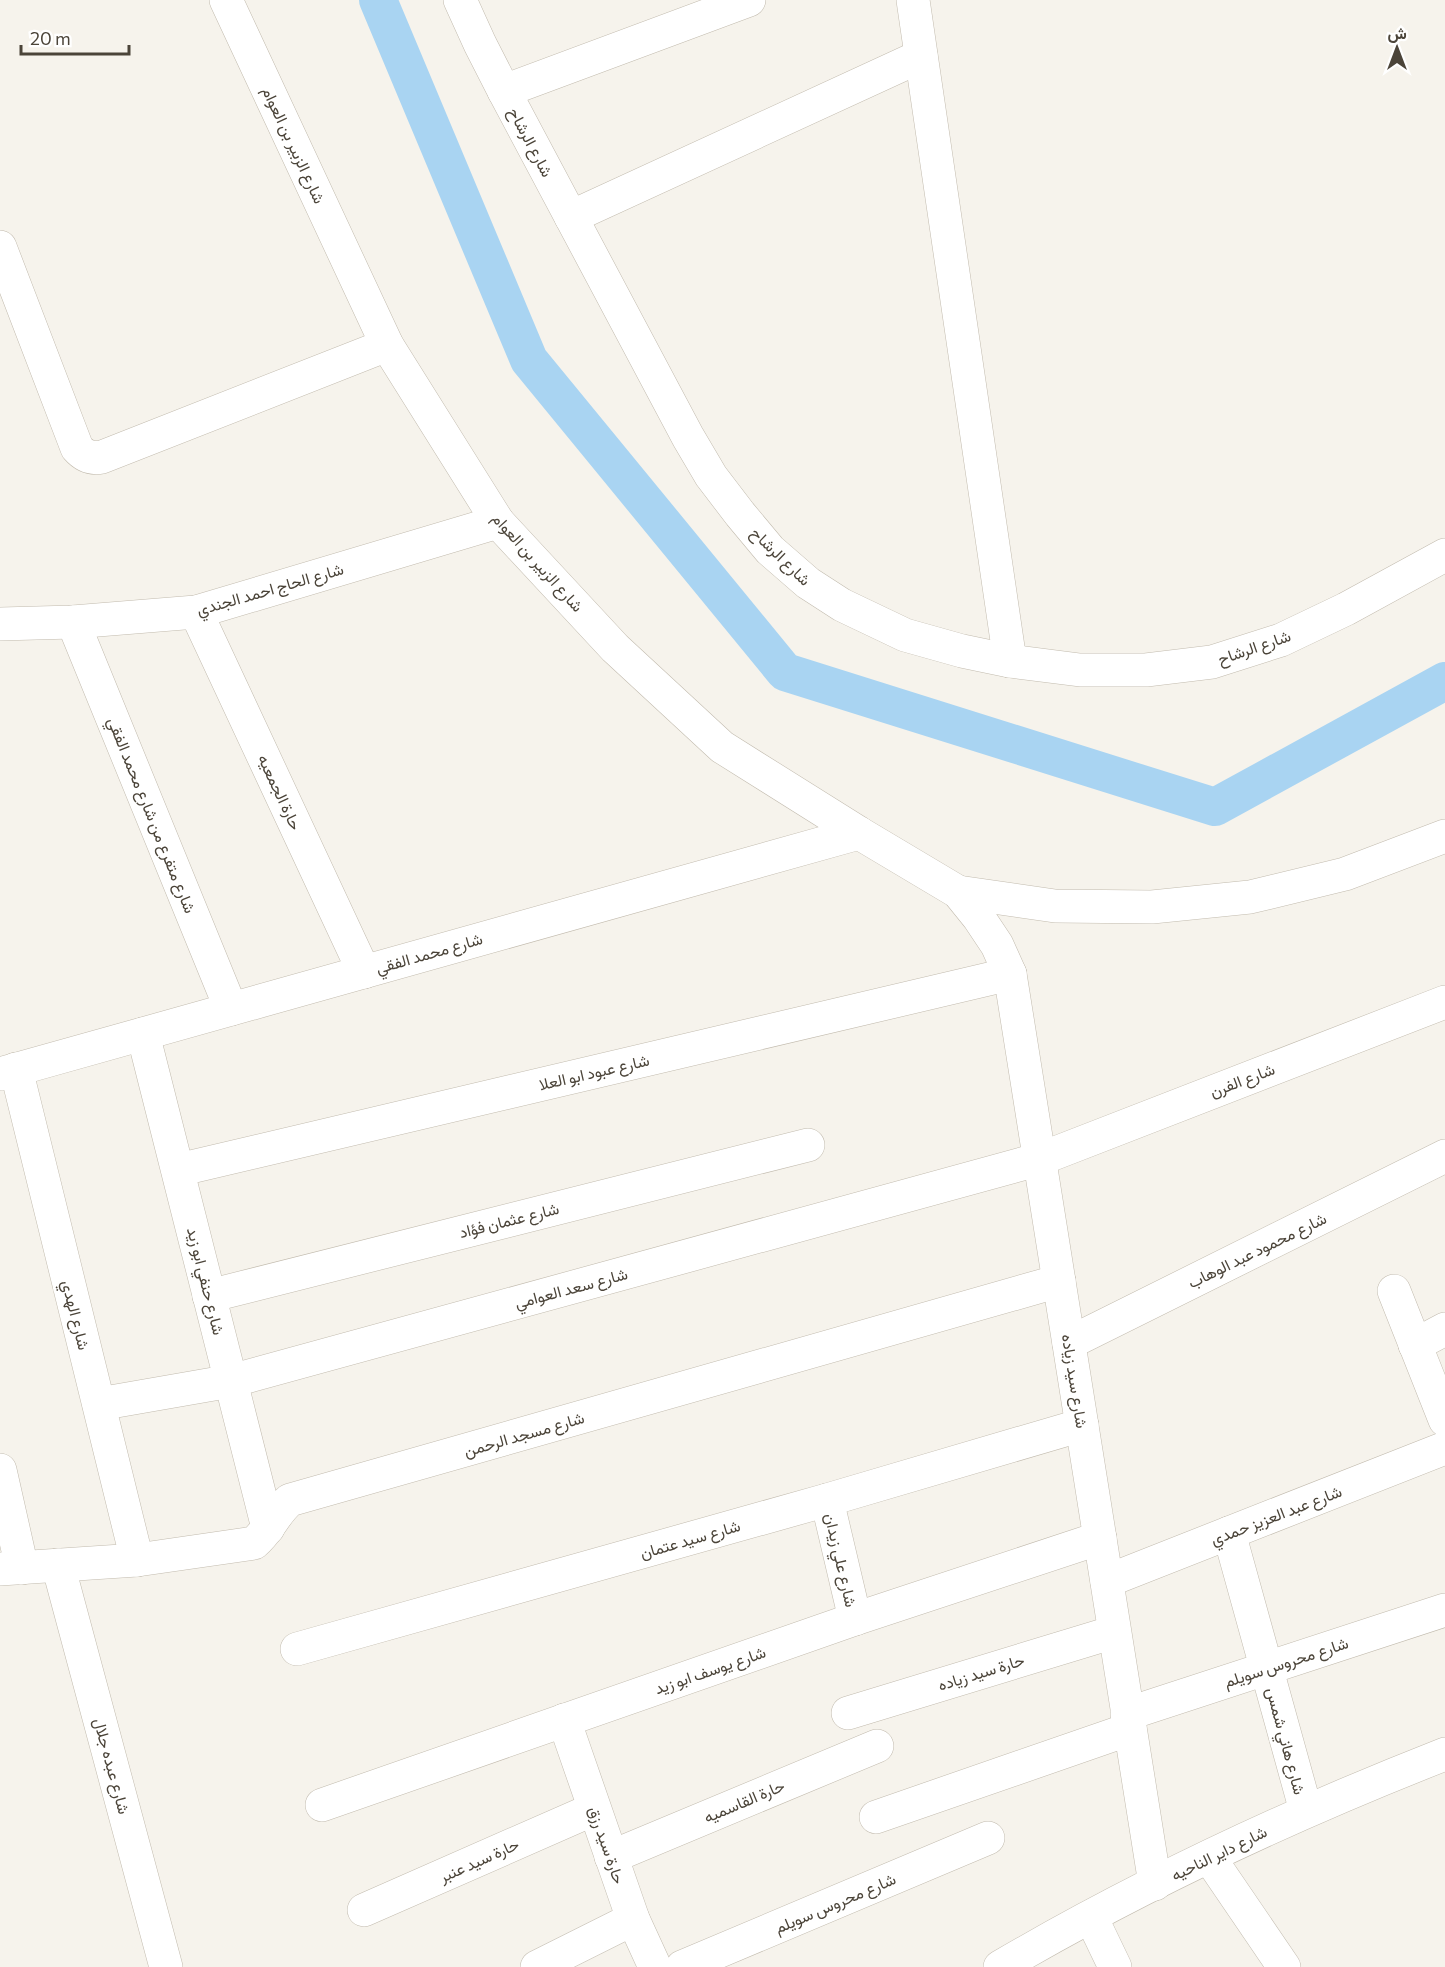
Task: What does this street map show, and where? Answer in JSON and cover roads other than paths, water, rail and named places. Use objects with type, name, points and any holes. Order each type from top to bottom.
[{"type":"street","name":"شارع الزبير بن العوام","points":[[226,0],[387,345],[498,522],[615,648],[722,747],[958,892]]},
{"type":"street","name":"شارع الرشاح","points":[[460,0],[504,91],[711,476],[770,550],[808,584],[842,605],[905,635],[962,651],[1010,661],[1080,670],[1146,670],[1212,662],[1281,640],[1346,609],[1445,555]]},
{"type":"street","points":[[504,91],[748,0]]},
{"type":"street","points":[[913,0],[1010,661]]},
{"type":"street","points":[[572,217],[921,56]]},
{"type":"street","points":[[0,247],[77,448],[89,457],[102,457],[387,345]]},
{"type":"street","name":"شارع الحاج احمد الجندي","points":[[0,624],[73,622],[196,612],[498,522]]},
{"type":"street","name":"حارة الجمعيه","points":[[196,612],[364,972]]},
{"type":"street","name":"شارع متفرع من شارع محمد الفقي","points":[[73,622],[231,1009]]},
{"type":"street","name":"شارع محمد الفقي","points":[[8,1071],[859,833]]},
{"type":"street","points":[[958,892],[1055,906],[1152,907],[1250,897],[1345,874],[1445,836]]},
{"type":"street","name":"شارع سيد زياده","points":[[958,892],[997,945],[1010,974],[1155,1884]]},
{"type":"street","name":"شارع عبود ابو العلا","points":[[178,1170],[1010,974]]},
{"type":"street","name":"شارع الفرن","points":[[1040,1159],[1445,1002]]},
{"type":"street","name":"شارع حنفي ابو زيد","points":[[143,1034],[268,1528]]},
{"type":"street","name":"شارع الهدي","points":[[8,1071],[99,1404],[137,1560]]},
{"type":"street","name":"شارع عثمان فؤاد","points":[[209,1296],[808,1145]]},
{"type":"street","name":"شارع محمود عبد الوهاب","points":[[1069,1343],[1445,1156]]},
{"type":"street","name":"شارع سعد العوامي","points":[[99,1404],[231,1381],[1040,1159]]},
{"type":"street","name":"شارع مسجد الرحمن","points":[[11,1568],[137,1560],[254,1543],[290,1500],[1059,1281]]},
{"type":"street","points":[[1394,1291],[1445,1420]]},
{"type":"street","points":[[1415,1345],[1445,1329]]},
{"type":"street","name":"شارع سيد عتمان","points":[[297,1649],[827,1500],[1082,1425]]},
{"type":"street","name":"شارع عبد العزيز حمدي","points":[[1107,1581],[1445,1448]]},
{"type":"street","points":[[0,1470],[11,1568]]},
{"type":"street","name":"شارع علي زيدان","points":[[827,1500],[855,1619]]},
{"type":"street","name":"شارع هاني شمس","points":[[1229,1533],[1306,1810]]},
{"type":"street","name":"شارع يوسف ابو زيد","points":[[322,1804],[855,1619],[1100,1538]]},
{"type":"street","name":"شارع عبده جلال","points":[[58,1565],[166,1967]]},
{"type":"street","name":"شارع محروس سويلم","points":[[1129,1722],[1266,1668],[1445,1610]]},
{"type":"street","name":"حارة سيد زياده","points":[[848,1713],[1114,1632]]},
{"type":"street","name":"حارة سيد رزق","points":[[564,1720],[633,1919],[655,1967]]},
{"type":"street","points":[[876,1817],[1129,1722]]},
{"type":"street","name":"حارة القاسميه","points":[[611,1857],[877,1746]]},
{"type":"street","name":"شارع داير الناحيه","points":[[1000,1967],[1155,1884],[1306,1810],[1445,1754]]},
{"type":"street","name":"حارة سيد عنبر","points":[[364,1910],[594,1809]]},
{"type":"street","name":"شارع محروس سويلم","points":[[682,1967],[988,1838]]},
{"type":"street","points":[[1209,1857],[1284,1967]]},
{"type":"street","points":[[1091,1917],[1115,1967]]},
{"type":"street","points":[[537,1967],[633,1919]]},
{"type":"waterway","points":[[378,0],[529,360],[785,672],[1215,807],[1445,681]]}]
